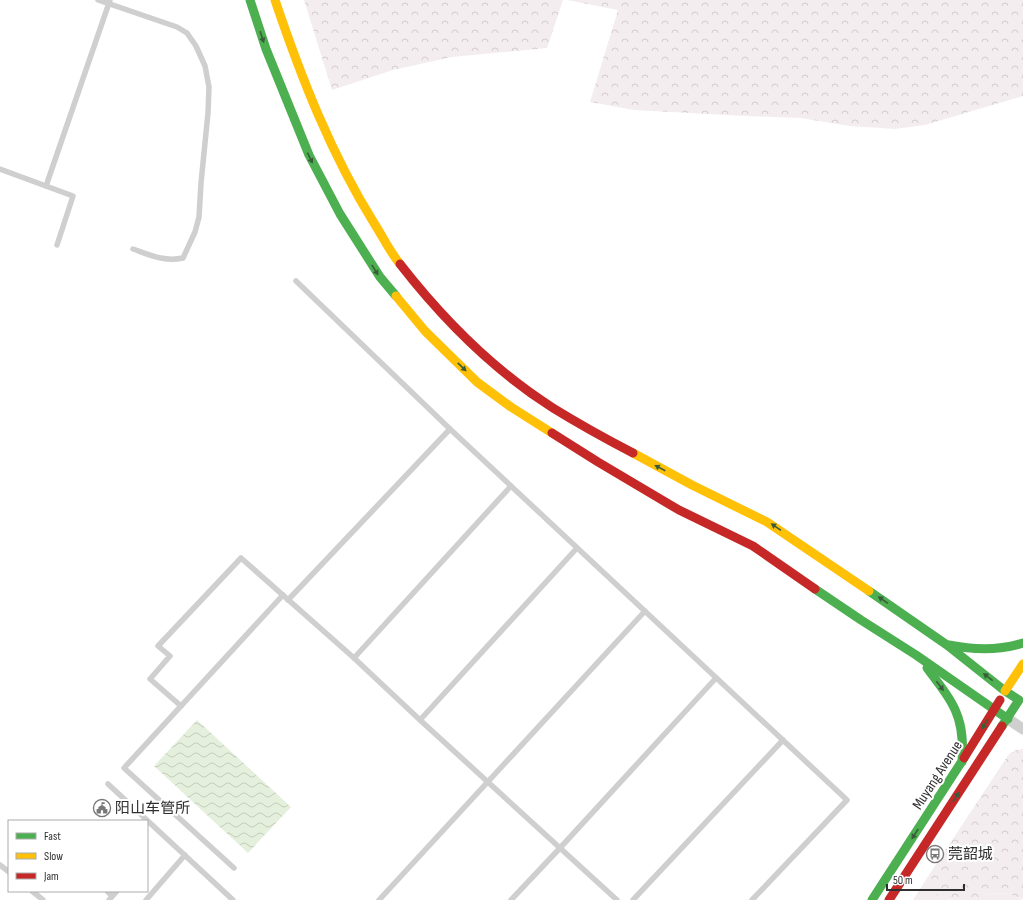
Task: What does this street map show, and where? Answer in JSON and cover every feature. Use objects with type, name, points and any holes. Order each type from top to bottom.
[{"type":"main road","points":[[250,0],[266,49],[309,155],[340,214],[380,277],[425,331],[477,382],[511,408],[672,506],[753,546],[861,620],[916,655],[1008,719]]},
{"type":"main road","points":[[275,0],[289,42],[332,147],[361,202],[397,260],[418,287],[457,329],[496,365],[523,387],[553,408],[606,439],[692,485],[767,522],[947,645],[1005,691],[1022,699]]},
{"type":"main road","points":[[947,645],[988,650],[1023,644]]},
{"type":"main road","points":[[916,655],[954,706],[959,718],[963,740],[962,762]]},
{"type":"main road","name":"Muyang Avenue","points":[[872,900],[962,762],[1023,664]]},
{"type":"main road","name":"Muyang Avenue","points":[[889,900],[1022,699]]},
{"type":"street","points":[[1008,719],[1023,730]]},
{"type":"lane","points":[[98,0],[110,2],[177,27],[187,33],[196,46],[205,66],[209,87],[199,217],[195,232],[183,258],[166,260],[133,249]]},
{"type":"lane","points":[[46,186],[110,2]]},
{"type":"lane","points":[[0,169],[73,196],[57,245]]},
{"type":"lane","points":[[296,281],[450,429],[847,800],[752,900]]},
{"type":"lane","points":[[288,600],[450,429]]},
{"type":"lane","points":[[354,658],[511,486]]},
{"type":"lane","points":[[420,720],[577,548]]},
{"type":"lane","points":[[181,706],[150,679],[170,656],[158,646],[241,558],[354,658],[617,900]]},
{"type":"lane","points":[[234,868],[124,768],[283,595]]},
{"type":"lane","points":[[379,900],[645,611]]},
{"type":"lane","points":[[511,900],[716,678]]},
{"type":"lane","points":[[633,900],[783,740]]},
{"type":"lane","points":[[108,784],[147,820]]},
{"type":"lane","points":[[148,821],[234,900]]},
{"type":"lane","points":[[146,900],[185,855]]},
{"type":"lane","points":[[0,865],[8,871]]},
{"type":"lane","points":[[33,892],[43,900]]},
{"type":"green space","points":[[304,0],[563,0],[547,48],[452,57],[393,70],[332,90]]},
{"type":"green space","points":[[567,0],[1023,0],[1023,96],[925,125],[895,129],[850,126],[800,118],[634,110],[590,102],[618,10]]},
{"type":"green space","points":[[1023,749],[1023,899],[1008,894],[999,893],[968,900],[952,900],[938,896],[925,881],[1009,754],[1016,750]]},
{"type":"green space","points":[[925,881],[936,893],[950,900],[913,900]]},
{"type":"green space","points":[[998,893],[1012,894],[1023,900],[967,900],[985,895]]},
{"type":"water","points":[[197,720],[291,807],[248,853],[154,766]]},
{"type":"traffic: fast","points":[[250,0],[266,49],[309,155],[340,214],[380,277],[396,296]]},
{"type":"traffic: fast","points":[[815,589],[916,655],[1008,719]]},
{"type":"traffic: fast","points":[[869,591],[947,645],[1005,691],[1019,700],[1002,726]]},
{"type":"traffic: fast","points":[[949,645],[986,649],[1014,646],[1023,643]]},
{"type":"traffic: fast","points":[[927,668],[950,700],[958,718],[962,737],[962,762]]},
{"type":"traffic: fast","points":[[872,900],[964,758]]},
{"type":"traffic: slow","points":[[275,0],[306,86],[344,170],[358,197],[400,264]]},
{"type":"traffic: slow","points":[[396,296],[425,331],[477,382],[511,407],[552,433]]},
{"type":"traffic: slow","points":[[633,453],[692,485],[767,522],[869,591]]},
{"type":"traffic: slow","points":[[1005,691],[1023,664]]},
{"type":"traffic: jam","points":[[400,264],[433,304],[490,360],[531,393],[553,408],[633,453]]},
{"type":"traffic: jam","points":[[552,433],[679,510],[753,546],[815,589]]},
{"type":"traffic: jam","points":[[964,758],[1000,700]]},
{"type":"traffic: jam","points":[[889,900],[1002,726]]},
{"type":"place","name":"阳山车管所","points":[[102,808]]},
{"type":"place","name":"莞韶城","points":[[935,854]]}]
